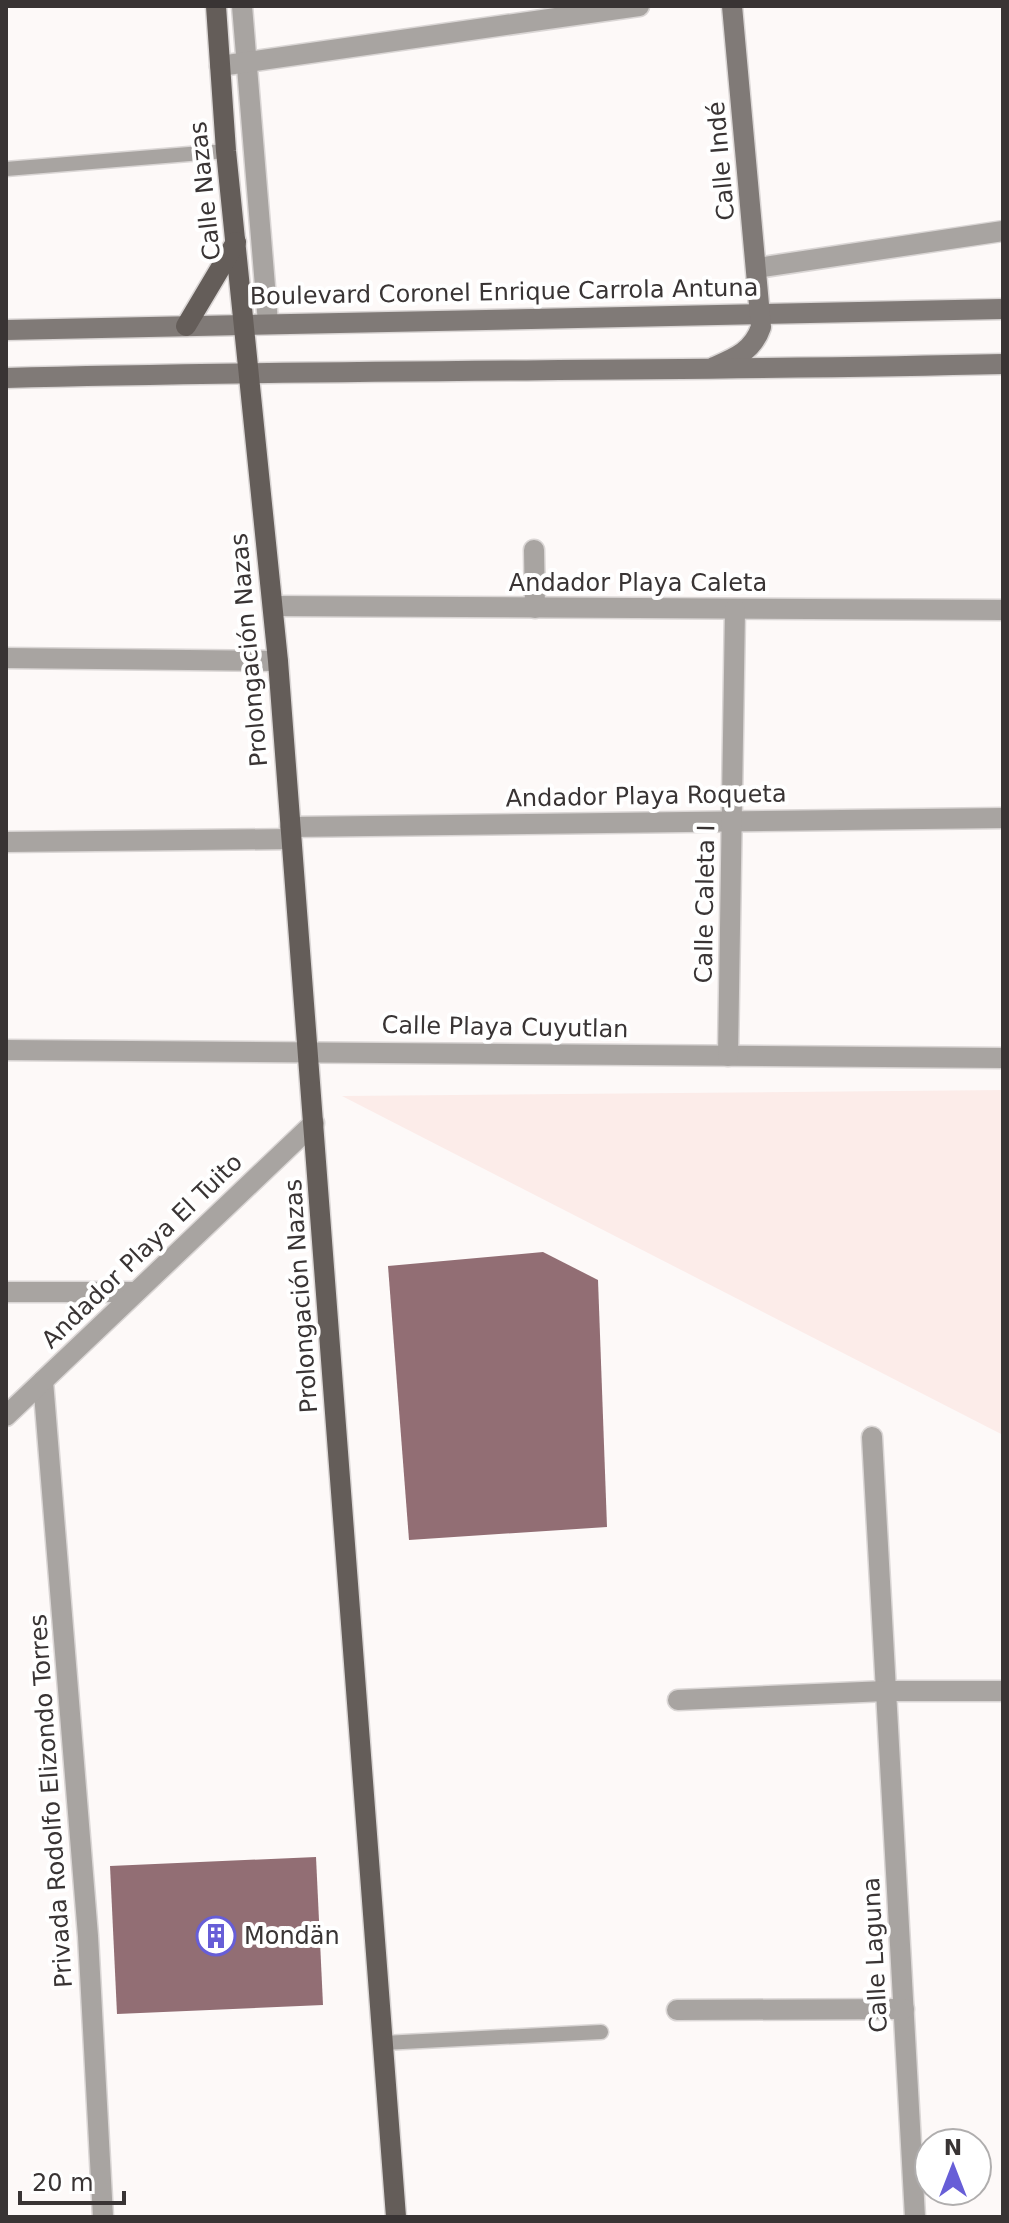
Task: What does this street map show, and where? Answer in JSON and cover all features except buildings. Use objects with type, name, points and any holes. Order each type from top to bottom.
[{"type":"main road","name":"Calle Nazas","points":[[216,6],[226,151],[248,372]]},
{"type":"main road","name":"Calle Indé","points":[[732,6],[761,312]]},
{"type":"main road","points":[[186,326],[236,242]]},
{"type":"main road","name":"Boulevard Coronel Enrique Carrola Antuna","points":[[6,330],[1003,309]]},
{"type":"main road","points":[[703,372],[738,357],[752,345],[761,327],[761,312]]},
{"type":"main road","points":[[6,378],[248,372],[703,372],[1003,364]]},
{"type":"main road","name":"Prolongación Nazas","points":[[248,372],[278,661],[396,2217]]},
{"type":"street","points":[[242,6],[268,323]]},
{"type":"street","points":[[220,66],[639,6]]},
{"type":"street","points":[[757,268],[1003,231]]},
{"type":"street","points":[[534,550],[535,608]]},
{"type":"street","name":"Andador Playa Caleta","points":[[273,606],[1003,610]]},
{"type":"street","name":"Calle Caleta I","points":[[728,1056],[735,609]]},
{"type":"street","points":[[6,658],[278,661]]},
{"type":"street","name":"Andador Playa Roqueta","points":[[6,842],[732,820],[1003,818]]},
{"type":"street","name":"Calle Playa Cuyutlan","points":[[6,1050],[1003,1058]]},
{"type":"street","name":"Andador Playa El Tuito","points":[[6,1416],[314,1123]]},
{"type":"street","points":[[6,1292],[134,1292]]},
{"type":"street","name":"Privada Rodolfo Elizondo Torres","points":[[43,1381],[88,1936],[103,2217]]},
{"type":"street","name":"Calle Laguna","points":[[872,1437],[915,2217]]},
{"type":"street","points":[[678,1700],[886,1691],[1003,1691]]},
{"type":"street","points":[[677,2010],[904,2009]]},
{"type":"lane","points":[[6,169],[226,151]]},
{"type":"lane","points":[[383,2043],[601,2032]]},
{"type":"shaded area","points":[[1003,1090],[1003,1435],[342,1096]]},
{"type":"place","name":"Mondän","points":[[216,1936]]}]
